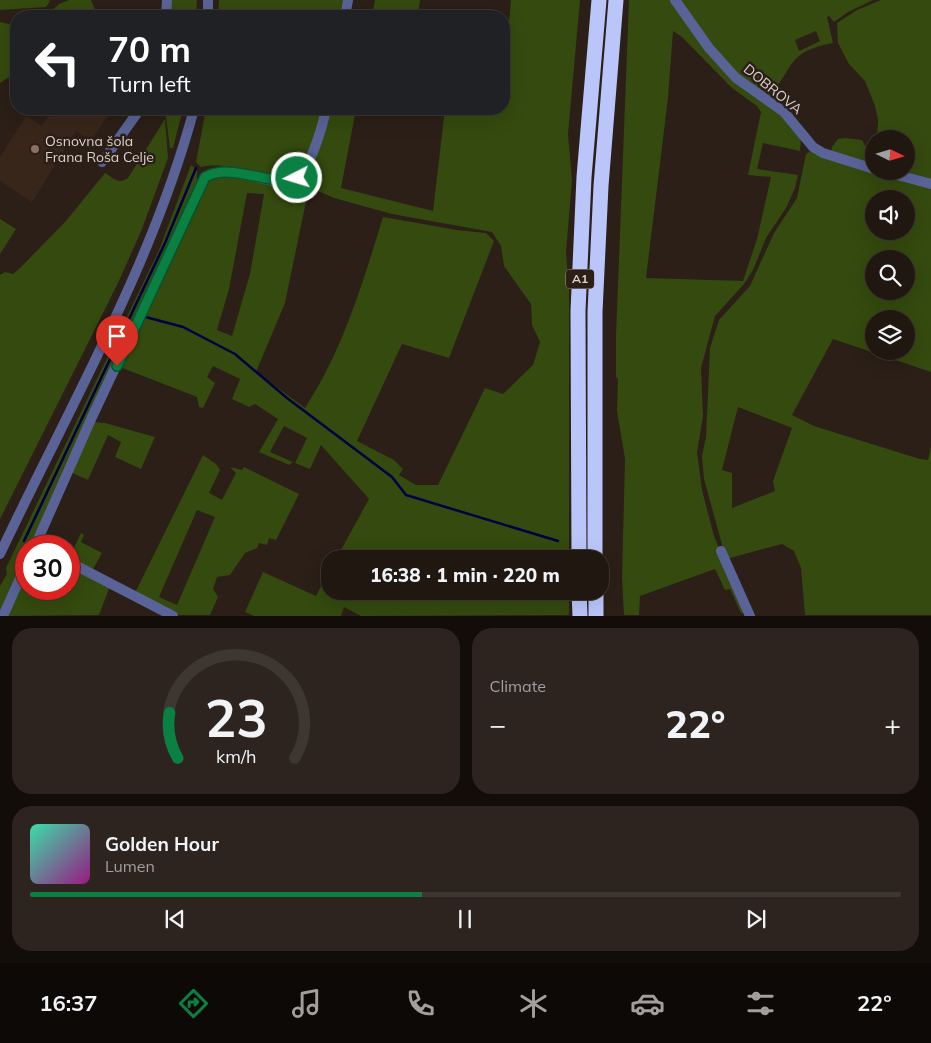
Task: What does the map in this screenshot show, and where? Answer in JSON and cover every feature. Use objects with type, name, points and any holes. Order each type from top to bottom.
[{"type":"highway","name":"A1","points":[[579,550],[578,311],[584,177],[599,0]]},
{"type":"highway","name":"A1","points":[[596,550],[595,312],[601,186],[616,0]]},
{"type":"highway","points":[[579,600],[580,616]]},
{"type":"highway","points":[[596,600],[596,616]]},
{"type":"street","name":"DOBROVA","points":[[675,0],[709,48],[736,78],[784,112],[813,147],[823,153],[865,166]]},
{"type":"street","points":[[102,162],[136,115]]},
{"type":"street","points":[[0,554],[129,289],[181,160],[192,115]]},
{"type":"street","points":[[40,535],[92,417],[205,177],[225,170],[281,181],[297,178],[303,172],[321,131],[325,115]]},
{"type":"street","points":[[915,180],[931,184]]},
{"type":"street","points":[[721,551],[750,616]]},
{"type":"street","points":[[80,568],[173,616]]},
{"type":"street","points":[[3,616],[15,589]]},
{"type":"shaded area","name":"Osnovna šola Frana Roša Celje","points":[[49,115],[108,115],[91,141],[76,131],[32,202],[0,181],[0,157],[26,116],[42,126]]},
{"type":"green space","points":[[0,0],[50,1],[46,7],[0,10]]},
{"type":"green space","points":[[69,0],[91,0],[95,10],[52,10],[59,4]]},
{"type":"green space","points":[[171,0],[197,0],[196,10],[170,10]]},
{"type":"green space","points":[[219,0],[343,0],[340,10],[218,10]]},
{"type":"green space","points":[[375,0],[420,0],[419,10],[373,10]]},
{"type":"green space","points":[[511,0],[580,0],[568,134],[572,180],[566,252],[569,290],[569,550],[341,550],[369,499],[321,445],[310,469],[295,463],[307,438],[284,426],[270,452],[293,462],[289,465],[259,452],[278,419],[255,404],[249,407],[232,399],[240,379],[213,366],[207,377],[215,383],[203,408],[199,407],[197,397],[120,367],[203,186],[217,175],[287,183],[308,192],[285,303],[256,372],[305,408],[330,363],[351,315],[383,217],[486,233],[494,241],[449,358],[402,344],[357,441],[394,460],[403,469],[399,475],[416,485],[438,485],[485,388],[503,394],[533,365],[540,342],[532,325],[531,304],[504,266],[501,246],[492,232],[392,214],[334,198],[311,188],[305,183],[303,178],[327,115],[355,115],[341,188],[433,211],[444,115],[510,115]],"holes":[[[247,193],[264,194],[250,274],[232,336],[217,330],[229,289]]]},
{"type":"green space","points":[[629,0],[670,0],[724,69],[778,111],[801,138],[800,151],[763,143],[757,169],[798,175],[795,188],[786,208],[766,238],[753,270],[744,284],[715,316],[701,368],[703,416],[697,452],[702,490],[714,536],[745,612],[741,613],[730,589],[725,590],[715,569],[640,596],[639,615],[624,615],[622,578],[625,459],[617,411],[616,336]],"holes":[[[673,31],[682,37],[732,88],[757,106],[761,112],[748,175],[771,177],[757,239],[743,281],[646,278],[668,98]]]},
{"type":"green space","points":[[678,0],[873,0],[848,12],[834,22],[829,16],[827,17],[833,43],[806,51],[798,57],[767,98],[730,69]],"holes":[[[816,31],[820,41],[799,51],[795,40]]]},
{"type":"green space","points":[[881,0],[931,0],[931,180],[915,176],[915,130],[877,130],[878,120],[875,106],[865,81],[849,64],[838,43],[837,23],[857,10]]},
{"type":"green space","points":[[0,22],[10,24],[10,64],[9,77],[0,83]]},
{"type":"green space","points":[[166,115],[181,115],[173,148],[170,148]]},
{"type":"green space","points":[[205,115],[320,115],[306,158],[293,172],[284,175],[264,174],[227,166],[201,167],[196,162]]},
{"type":"green space","points":[[165,119],[168,158],[142,229],[118,283],[0,519],[0,275],[5,272],[13,274],[19,269],[66,221],[105,173],[119,181],[128,178]]},
{"type":"green space","points":[[838,139],[862,140],[865,145],[865,180],[903,180],[931,187],[931,372],[895,360],[915,360],[915,310],[865,310],[865,350],[833,339],[792,415],[814,426],[920,459],[928,460],[931,446],[931,615],[805,615],[801,568],[794,551],[782,544],[726,559],[704,479],[702,456],[706,437],[710,348],[719,320],[750,286],[774,233],[797,198],[806,154],[812,150],[831,153],[832,147]],"holes":[[[738,407],[792,428],[773,481],[775,491],[732,508],[732,473],[722,470]]]},
{"type":"green space","points":[[191,165],[197,170],[197,183],[127,338],[69,456],[35,535],[22,535],[159,250]]},
{"type":"green space","points":[[0,219],[16,229],[0,254]]},
{"type":"green space","points":[[92,422],[105,423],[155,437],[141,469],[115,457],[121,442],[108,435],[88,480],[70,472]]},
{"type":"green space","points":[[203,455],[216,464],[220,470],[209,493],[222,500],[236,473],[230,467],[242,470],[244,467],[299,494],[276,540],[269,538],[267,545],[259,543],[257,548],[245,553],[230,575],[217,577],[213,589],[218,597],[210,615],[178,615],[135,593]],"holes":[[[197,510],[215,517],[177,605],[159,597]]]},
{"type":"green space","points":[[81,533],[84,535],[81,542],[102,553],[92,571],[80,564]]},
{"type":"green space","points":[[15,549],[15,581],[0,612],[0,586],[7,574],[6,568]]},
{"type":"green space","points":[[80,570],[110,586],[99,615],[7,616],[15,598],[15,600],[80,600]]},
{"type":"green space","points":[[263,572],[316,596],[321,586],[321,600],[569,600],[569,615],[361,616],[344,607],[341,616],[254,616],[245,612]]},
{"type":"waterway","points":[[27,535],[165,243],[196,168]]},
{"type":"waterway","points":[[142,316],[183,327],[235,354],[287,398],[392,477],[406,495],[558,541]]},
{"type":"place","name":"Osnovna šola Frana Roša Celje","points":[[35,149]]},
{"type":"route","points":[[117,366],[205,177],[214,172],[225,170],[281,181],[297,178]]}]
